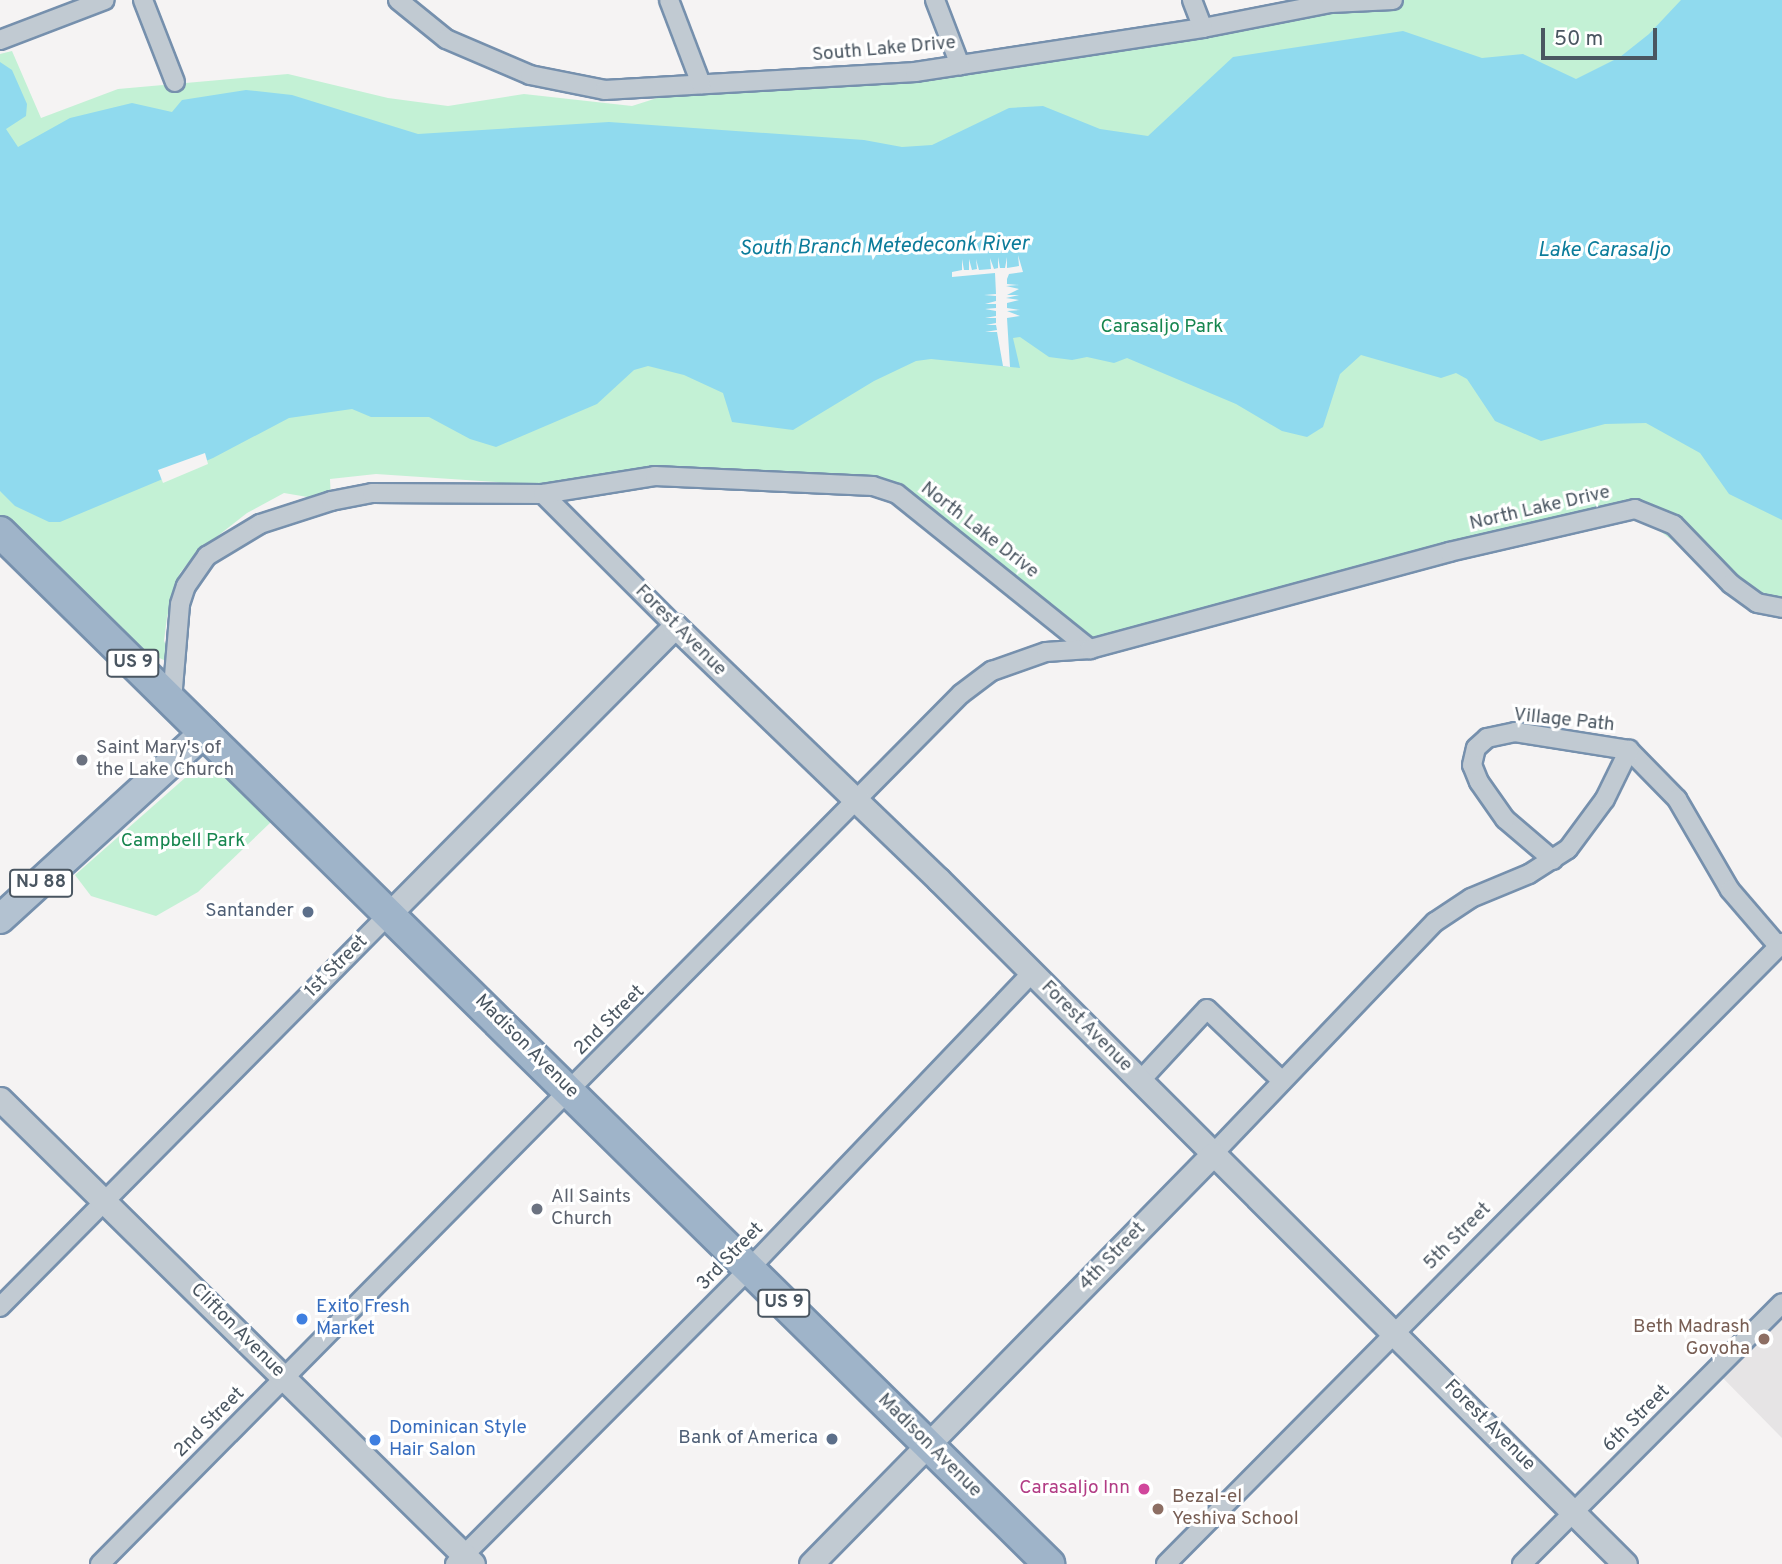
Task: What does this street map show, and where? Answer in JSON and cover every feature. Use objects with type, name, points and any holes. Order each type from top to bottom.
[{"type":"highway","name":"Madison Avenue","points":[[0,533],[391,912],[1049,1564]]},
{"type":"main road","name":"NJ 88","points":[[0,919],[205,732]]},
{"type":"street","points":[[0,40],[105,0]]},
{"type":"street","points":[[143,0],[176,82]]},
{"type":"street","points":[[668,0],[701,84]]},
{"type":"street","points":[[934,0],[960,65]]},
{"type":"street","points":[[1192,0],[1203,28]]},
{"type":"street","name":"South Lake Drive","points":[[402,1],[423,24],[446,38],[562,85],[605,90],[960,65],[1203,28],[1331,3],[1393,0]]},
{"type":"street","name":"North Lake Drive","points":[[172,700],[180,604],[186,586],[207,556],[229,541],[295,512],[372,493],[543,494],[655,476],[873,486],[897,494],[963,542],[1090,649],[1449,552],[1635,509],[1674,525],[1731,583],[1757,603],[1782,608]]},
{"type":"street","name":"Forest Avenue","points":[[543,494],[1032,973],[1625,1564]]},
{"type":"street","name":"1st Street","points":[[0,1307],[675,626]]},
{"type":"street","name":"2nd Street","points":[[100,1564],[961,694],[992,671],[1046,652],[1090,649]]},
{"type":"street","name":"Village Path","points":[[1553,860],[1505,819],[1479,782],[1472,765],[1476,748],[1487,738],[1515,732],[1629,750],[1677,799],[1730,890],[1780,945]]},
{"type":"street","name":"Village Path","points":[[1412,947],[1435,922],[1471,898],[1553,860],[1568,849],[1598,810],[1629,750]]},
{"type":"street","name":"5th Street","points":[[1166,1564],[1394,1331],[1780,945]]},
{"type":"street","name":"4th Street","points":[[811,1564],[930,1446],[1412,947]]},
{"type":"street","name":"3rd Street","points":[[464,1561],[749,1269],[1032,973]]},
{"type":"street","points":[[1140,1081],[1207,1009],[1282,1082]]},
{"type":"street","name":"Clifton Avenue","points":[[0,1099],[464,1561]]},
{"type":"street","name":"6th Street","points":[[1522,1564],[1782,1303]]},
{"type":"shaded area","name":"Beth Madrash Govoha","points":[[1782,1303],[1782,1438],[1715,1370]]},
{"type":"green space","name":"Lake Carasaljo","points":[[1393,0],[1782,0],[1782,608],[1748,600],[1632,509],[1090,649],[897,494],[661,476],[543,494],[496,482],[376,474],[330,479],[331,501],[284,493],[247,513],[196,553],[180,573],[167,617],[164,641],[175,665],[137,648],[0,517],[0,54],[12,51],[41,118],[118,89],[288,74],[388,98],[448,106],[524,94],[632,106],[701,84],[915,72]]},
{"type":"green space","name":"Campbell Park","points":[[207,770],[226,777],[271,822],[198,892],[156,916],[91,896],[75,875],[186,777]]},
{"type":"water","name":"Lake Carasaljo","points":[[1681,0],[1782,0],[1782,520],[1729,494],[1700,453],[1646,423],[1605,424],[1541,441],[1495,421],[1467,379],[1456,373],[1441,378],[1361,355],[1340,374],[1323,427],[1307,437],[1282,431],[1236,404],[1127,358],[1114,363],[1087,357],[1072,360],[1049,357],[1020,337],[1013,338],[1020,368],[931,359],[916,361],[874,381],[793,430],[732,422],[723,393],[684,375],[648,366],[634,370],[597,404],[496,447],[470,439],[429,417],[371,417],[352,409],[289,418],[213,458],[60,522],[49,522],[15,506],[0,491],[0,62],[12,70],[27,104],[26,116],[6,129],[18,147],[70,118],[132,103],[172,112],[182,100],[246,90],[292,95],[418,134],[609,122],[864,140],[902,147],[932,145],[1009,108],[1043,106],[1100,129],[1148,136],[1233,57],[1403,31],[1482,58],[1523,54],[1576,79],[1620,57],[1649,34]]},
{"type":"pier","points":[[1018,255],[1023,272],[1009,274],[1007,284],[1019,285],[1006,286],[1019,289],[1007,295],[1019,295],[1006,298],[1019,300],[1007,303],[1007,308],[1020,310],[1007,311],[1020,316],[1007,318],[1010,367],[1003,366],[997,332],[985,332],[997,330],[996,325],[986,325],[996,323],[996,318],[985,318],[996,316],[996,311],[985,309],[996,308],[996,304],[985,304],[996,301],[996,296],[984,295],[996,294],[995,273],[952,277],[952,272],[962,270],[962,259],[964,270],[969,270],[969,259],[972,270],[977,269],[976,259],[979,270],[991,269],[990,258],[994,269],[998,268],[998,257],[1000,268],[1005,268],[1007,257],[1007,268],[1019,266]]},
{"type":"pier","points":[[205,453],[208,464],[163,483],[158,470]]},
{"type":"place","name":"Saint Mary's of the Lake Church","points":[[82,760]]},
{"type":"place","name":"Santander","points":[[308,912]]},
{"type":"place","name":"All Saints Church","points":[[537,1209]]},
{"type":"place","name":"Exito Fresh Market","points":[[302,1319]]},
{"type":"place","name":"Beth Madrash Govoha","points":[[1764,1339]]},
{"type":"place","name":"Bank of America","points":[[832,1439]]},
{"type":"place","name":"Dominican Style Hair Salon","points":[[375,1440]]},
{"type":"place","name":"Carasaljo Inn","points":[[1144,1489]]},
{"type":"place","name":"Bezal-el Yeshiva School","points":[[1158,1509]]},
{"type":"water label","name":"South Branch Metedeconk River","points":[[884,247]]},
{"type":"park label","name":"Carasaljo Park","points":[[1162,328]]}]
